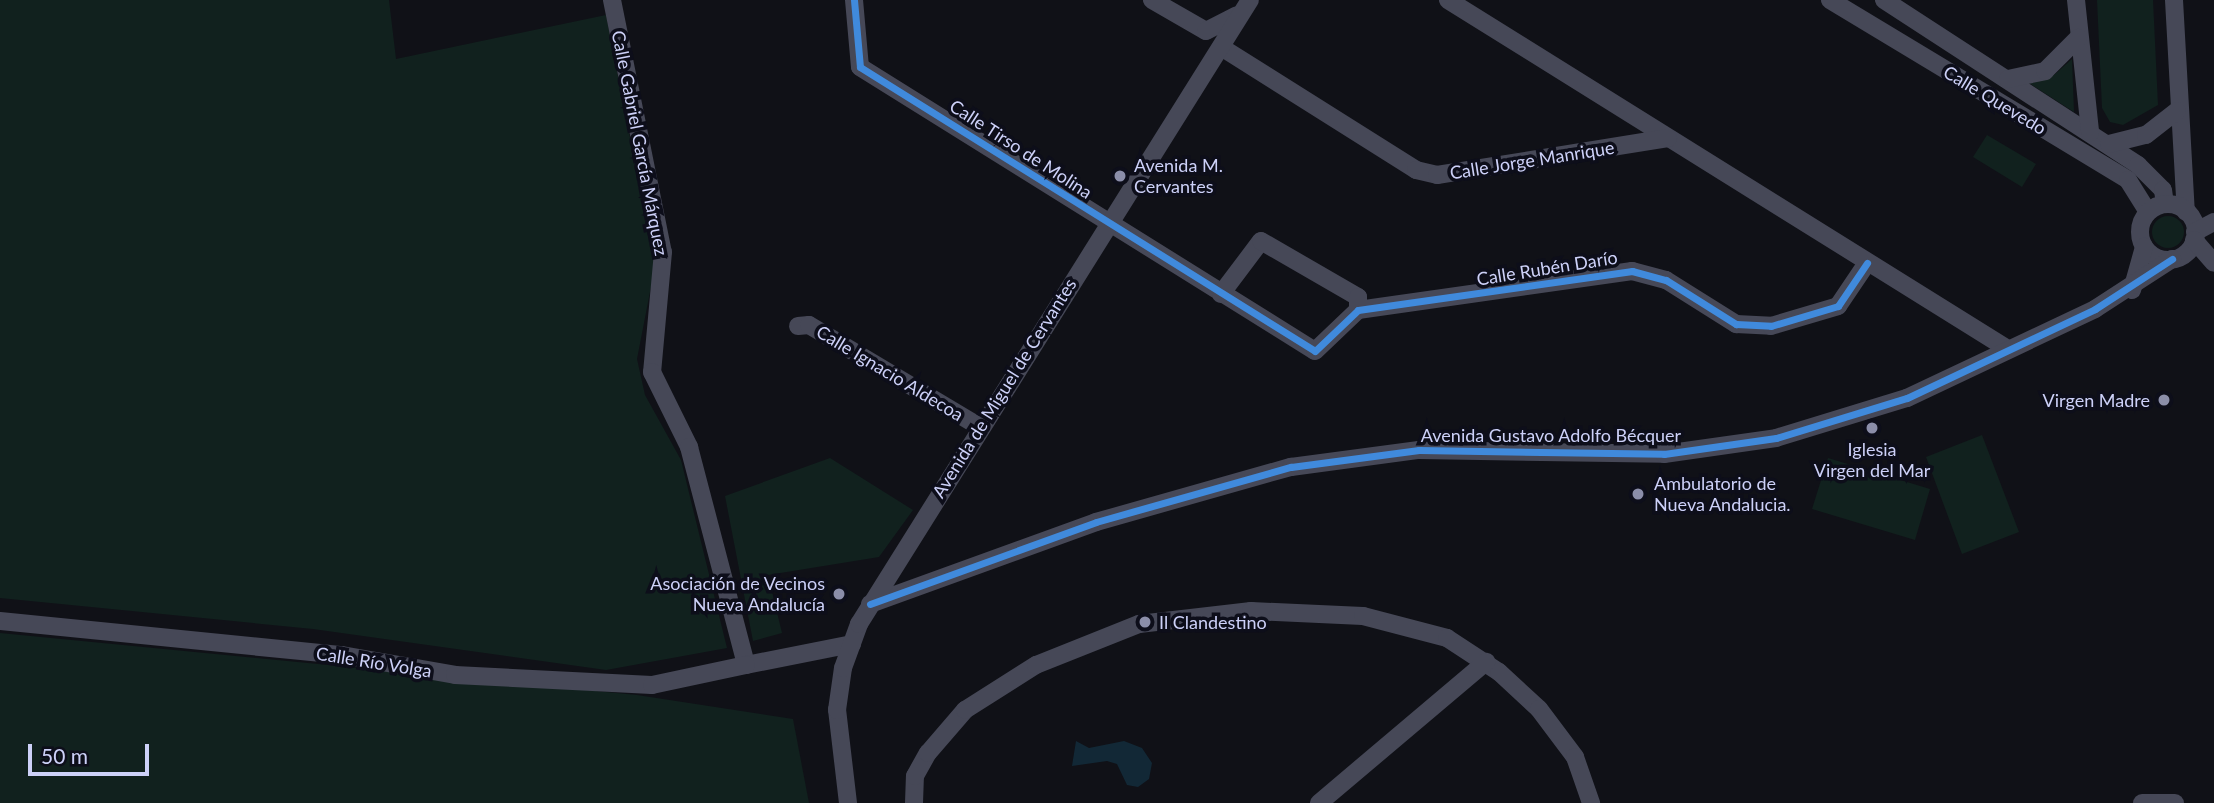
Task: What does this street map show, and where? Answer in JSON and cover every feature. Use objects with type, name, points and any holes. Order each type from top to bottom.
[{"type":"street","name":"Calle Gabriel García Márquez","points":[[612,0],[663,252],[652,372],[690,447],[746,665]]},
{"type":"street","name":"Calle Tirso de Molina","points":[[854,0],[860,67],[1108,224],[1315,351],[1358,310]]},
{"type":"street","points":[[1152,0],[1206,31],[1245,8]]},
{"type":"street","points":[[1448,0],[2006,348]]},
{"type":"street","name":"Calle Quevedo","points":[[1830,0],[2128,180],[2148,212]]},
{"type":"street","name":"Calle Quevedo","points":[[1884,0],[2109,144],[2157,182],[2174,207]]},
{"type":"street","points":[[2076,0],[2090,132]]},
{"type":"street","points":[[2174,0],[2179,163],[2174,207],[2214,263]]},
{"type":"street","name":"Avenida de Miguel de Cervantes","points":[[848,803],[837,710],[852,643],[870,604],[979,426],[1245,8]]},
{"type":"street","points":[[2008,79],[2045,71],[2078,38]]},
{"type":"street","name":"Calle Jorge Manrique","points":[[1221,47],[1416,170],[1437,174],[1668,138]]},
{"type":"street","points":[[2109,144],[2146,135],[2177,111]]},
{"type":"street","points":[[2132,290],[2144,247],[2140,229],[2148,212],[2174,207]]},
{"type":"street","points":[[2144,247],[2172,260],[2195,236],[2214,222]]},
{"type":"street","points":[[1221,293],[1261,241],[1358,297],[1358,310]]},
{"type":"street","name":"Avenida Gustavo Adolfo Bécquer","points":[[870,604],[1096,522],[1291,467],[1419,450],[1664,454],[1776,438],[1907,398],[2006,348],[2132,290],[2172,260]]},
{"type":"street","name":"Calle Rubén Darío","points":[[1358,310],[1632,271],[1666,280],[1751,329],[1838,306],[1867,262]]},
{"type":"street","name":"Calle Ignacio Aldecoa","points":[[798,326],[809,324],[979,426]]},
{"type":"street","points":[[914,803],[915,776],[928,753],[965,710],[1036,665],[1139,624],[1251,611],[1363,616],[1422,629],[1486,662],[1560,734],[1591,803]]},
{"type":"street","name":"Calle Río Volga","points":[[0,621],[342,655],[455,675],[652,685],[746,665]]},
{"type":"street","points":[[746,665],[852,643]]},
{"type":"street","points":[[1319,803],[1486,662]]},
{"type":"street","points":[[2142,803],[2175,803]]},
{"type":"shaded area","points":[[0,0],[389,0],[396,59],[606,15],[655,266],[637,359],[645,395],[681,460],[727,648],[606,670],[313,629],[0,598]]},
{"type":"shaded area","points":[[2097,0],[2153,0],[2158,105],[2123,125],[2110,122],[2102,108]]},
{"type":"shaded area","points":[[2072,59],[2074,112],[2029,83],[2054,75]]},
{"type":"shaded area","points":[[1987,135],[2036,164],[2022,187],[1973,157]]},
{"type":"shaded area","points":[[2168,216],[2180,220],[2184,232],[2180,244],[2168,248],[2156,244],[2152,232],[2156,220]]},
{"type":"shaded area","points":[[1982,435],[2019,532],[1962,554],[1926,457]]},
{"type":"shaded area","points":[[830,458],[913,510],[879,557],[768,575],[782,633],[753,641],[725,496]]},
{"type":"shaded area","points":[[1828,458],[1930,489],[1915,540],[1812,509]]},
{"type":"shaded area","points":[[0,633],[637,695],[793,719],[809,803],[0,803]]},
{"type":"water","points":[[1076,741],[1089,748],[1124,741],[1142,748],[1152,763],[1149,779],[1138,787],[1127,785],[1117,764],[1107,761],[1072,766]]},
{"type":"cycle path","points":[[854,0],[860,67],[1315,351],[1358,310],[1632,271],[1666,280],[1736,324],[1771,326],[1838,306],[1867,263]]},
{"type":"cycle path","points":[[870,604],[1096,522],[1291,467],[1419,450],[1664,454],[1776,438],[1907,398],[2095,309],[2172,259]]},
{"type":"place","name":"Avenida M. Cervantes","points":[[1120,176]]},
{"type":"place","name":"Virgen Madre","points":[[2164,400]]},
{"type":"place","name":"Iglesia Virgen del Mar","points":[[1872,428]]},
{"type":"place","name":"Ambulatorio de Nueva Andalucia.","points":[[1638,494]]},
{"type":"place","name":"Asociación de Vecinos Nueva Andalucía","points":[[839,594]]},
{"type":"place","name":"Il Clandestino","points":[[1145,622]]}]
